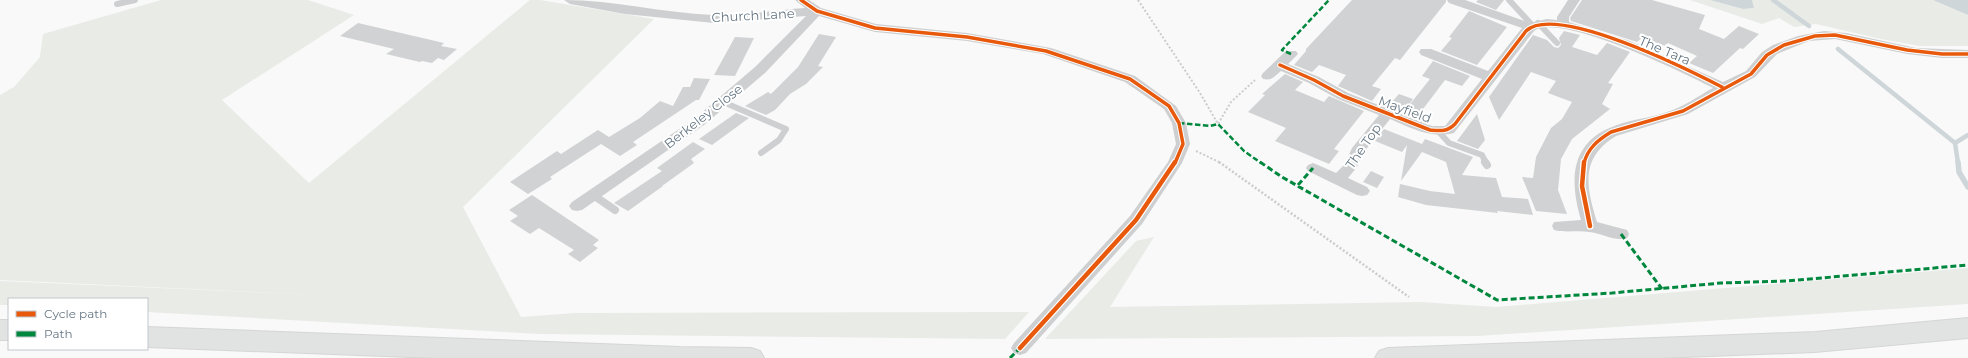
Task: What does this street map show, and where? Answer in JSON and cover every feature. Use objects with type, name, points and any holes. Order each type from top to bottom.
[{"type":"highway","points":[[1388,358],[1815,342],[1968,328]]},
{"type":"highway","points":[[148,337],[680,357],[751,358]]},
{"type":"street","name":"Church Lane","points":[[570,0],[625,10],[714,19],[817,11]]},
{"type":"street","points":[[801,0],[817,11],[875,28],[967,37],[1046,50],[1130,79],[1169,106],[1179,123],[1183,144],[1175,163],[1136,220],[1020,348]]},
{"type":"street","name":"The Tara","points":[[1454,0],[1534,25],[1551,22],[1563,24],[1655,55],[1722,88]]},
{"type":"street","points":[[1563,24],[1563,17],[1574,0]]},
{"type":"street","name":"Berkeley Close","points":[[577,206],[699,122],[760,70],[817,11]]},
{"type":"street","name":"Mayfield","points":[[1280,65],[1314,80],[1343,96],[1387,114],[1438,131],[1449,130],[1490,77],[1534,25]]},
{"type":"street","points":[[1590,226],[1582,196],[1584,162],[1592,147],[1605,136],[1617,130],[1681,112],[1722,88],[1754,72],[1766,55],[1778,48],[1815,36],[1829,34],[1898,49],[1927,53],[1968,54]]},
{"type":"street","points":[[1426,52],[1490,77]]},
{"type":"street","points":[[1268,76],[1291,54]]},
{"type":"street","name":"The Top","points":[[1339,179],[1350,166],[1357,151],[1387,114]]},
{"type":"street","name":"The Top","points":[[1313,168],[1362,191]]},
{"type":"street","points":[[1560,226],[1590,226],[1620,234]]},
{"type":"lane","points":[[117,4],[135,0]]},
{"type":"lane","points":[[1509,0],[1534,25],[1556,43]]},
{"type":"lane","points":[[723,102],[786,129],[785,133],[774,144],[761,153]]},
{"type":"lane","points":[[1438,131],[1449,142],[1482,155],[1487,165]]},
{"type":"lane","points":[[593,195],[615,210]]},
{"type":"path","points":[[1138,0],[1200,93],[1218,124],[1231,102],[1262,74],[1268,76]]},
{"type":"path","points":[[1183,144],[1225,165],[1409,297]]},
{"type":"shaded area","points":[[161,0],[308,0],[354,15],[222,100],[309,183],[530,0],[540,0],[654,19],[463,207],[521,317],[575,313],[1029,312],[1005,339],[541,334],[148,312],[148,298],[8,298],[8,305],[0,305],[0,281],[339,296],[0,280],[0,95],[14,87],[40,57],[43,34]]},
{"type":"shaded area","points":[[1690,0],[1710,0],[1743,9],[1754,8],[1752,0],[1933,0],[1968,15],[1968,46],[1920,46],[1881,39],[1816,24],[1794,27],[1779,18],[1762,24]]},
{"type":"shaded area","points":[[1710,0],[1752,0],[1754,8],[1743,9]]},
{"type":"shaded area","points":[[1933,0],[1968,0],[1968,15]]},
{"type":"shaded area","points":[[1154,237],[1110,307],[1420,302],[1496,307],[1968,268],[1968,304],[1477,336],[1045,339],[1136,241]]},
{"type":"building","points":[[1352,0],[1446,0],[1446,2],[1400,60],[1395,58],[1372,86],[1381,89],[1372,101],[1338,86],[1346,75],[1319,65],[1312,72],[1294,65],[1306,49]]},
{"type":"building","points":[[1478,0],[1504,0],[1496,10],[1476,2]]},
{"type":"building","points":[[1582,0],[1652,0],[1705,15],[1699,29],[1724,39],[1739,26],[1759,34],[1743,49],[1740,48],[1713,73],[1689,63],[1697,56],[1668,43],[1665,46],[1643,37],[1637,42],[1571,21],[1570,18]]},
{"type":"building","points":[[1469,11],[1507,27],[1477,65],[1441,51],[1452,38],[1449,37]]},
{"type":"building","points":[[358,23],[444,43],[441,46],[457,49],[444,60],[438,58],[432,63],[420,62],[386,54],[394,49],[340,36]]},
{"type":"building","points":[[1564,31],[1580,35],[1572,47],[1597,55],[1607,43],[1630,52],[1608,83],[1613,84],[1602,104],[1610,109],[1572,139],[1561,159],[1558,190],[1567,214],[1536,211],[1522,177],[1533,178],[1536,157],[1551,128],[1562,119],[1572,102],[1548,93],[1556,81],[1531,72],[1499,120],[1489,97],[1533,35],[1547,40],[1554,47],[1558,48],[1561,45],[1559,38]]},
{"type":"building","points":[[819,34],[836,37],[818,66],[823,67],[806,84],[790,94],[775,110],[766,115],[745,106],[768,92],[771,94],[798,67]]},
{"type":"building","points":[[735,37],[754,38],[735,76],[714,75]]},
{"type":"building","points":[[1433,61],[1470,76],[1462,86],[1445,80],[1420,113],[1407,108],[1430,79],[1422,76]]},
{"type":"building","points":[[1285,74],[1303,82],[1295,90],[1324,102],[1329,96],[1364,111],[1334,149],[1339,151],[1329,164],[1275,141],[1286,128],[1248,112],[1265,95],[1262,94]]},
{"type":"building","points":[[694,78],[710,79],[699,100],[696,100],[633,142],[637,145],[620,156],[601,144],[550,177],[552,179],[528,194],[510,182],[557,151],[561,154],[598,130],[609,137],[640,118],[660,101],[673,106],[683,87],[690,87]]},
{"type":"building","points":[[1399,94],[1413,99],[1405,110],[1390,104]]},
{"type":"building","points":[[736,113],[749,118],[712,145],[699,139]]},
{"type":"building","points":[[1477,114],[1485,140],[1478,149],[1457,141]]},
{"type":"building","points":[[1384,129],[1422,144],[1425,139],[1473,157],[1462,175],[1496,178],[1502,197],[1528,199],[1533,215],[1497,211],[1498,213],[1426,205],[1398,197],[1400,184],[1430,191],[1455,194],[1446,162],[1422,152],[1401,181],[1407,145],[1402,152],[1375,141]]},
{"type":"building","points":[[693,142],[705,149],[691,159],[694,163],[628,211],[614,203],[662,171],[657,168]]},
{"type":"building","points":[[1371,171],[1384,177],[1377,188],[1363,182]]},
{"type":"building","points":[[532,195],[599,240],[593,245],[598,248],[580,262],[568,254],[574,250],[539,228],[530,234],[510,221],[518,216],[509,210]]},
{"type":"waterway","points":[[1773,0],[1809,26]]},
{"type":"waterway","points":[[1838,49],[1955,143]]},
{"type":"waterway","points":[[1955,143],[1968,135]]},
{"type":"waterway","points":[[1955,143],[1958,163]]},
{"type":"waterway","points":[[1958,162],[1959,172],[1968,187]]},
{"type":"marked path","points":[[1291,54],[1282,50],[1329,0]]},
{"type":"marked path","points":[[1179,123],[1210,126],[1218,124],[1244,151],[1282,177],[1497,300],[1612,293],[1721,283],[1787,281],[1968,265]]},
{"type":"marked path","points":[[1298,185],[1313,168]]},
{"type":"marked path","points":[[1621,234],[1662,289]]},
{"type":"marked path","points":[[1010,358],[1020,348]]},
{"type":"cycle path","points":[[801,0],[817,11],[875,28],[967,37],[1046,51],[1130,79],[1169,106],[1179,123],[1183,144],[1175,163],[1136,220],[1020,348]]},
{"type":"cycle path","points":[[1280,65],[1314,80],[1343,96],[1430,130],[1442,131],[1449,130],[1455,124],[1526,31],[1532,26],[1547,23],[1569,26],[1596,33],[1656,56],[1722,87]]},
{"type":"cycle path","points":[[1590,226],[1583,197],[1581,176],[1586,157],[1591,148],[1600,139],[1611,132],[1622,128],[1659,119],[1683,111],[1722,88],[1751,74],[1767,55],[1784,45],[1815,36],[1835,35],[1846,36],[1889,47],[1924,53],[1968,54]]}]
